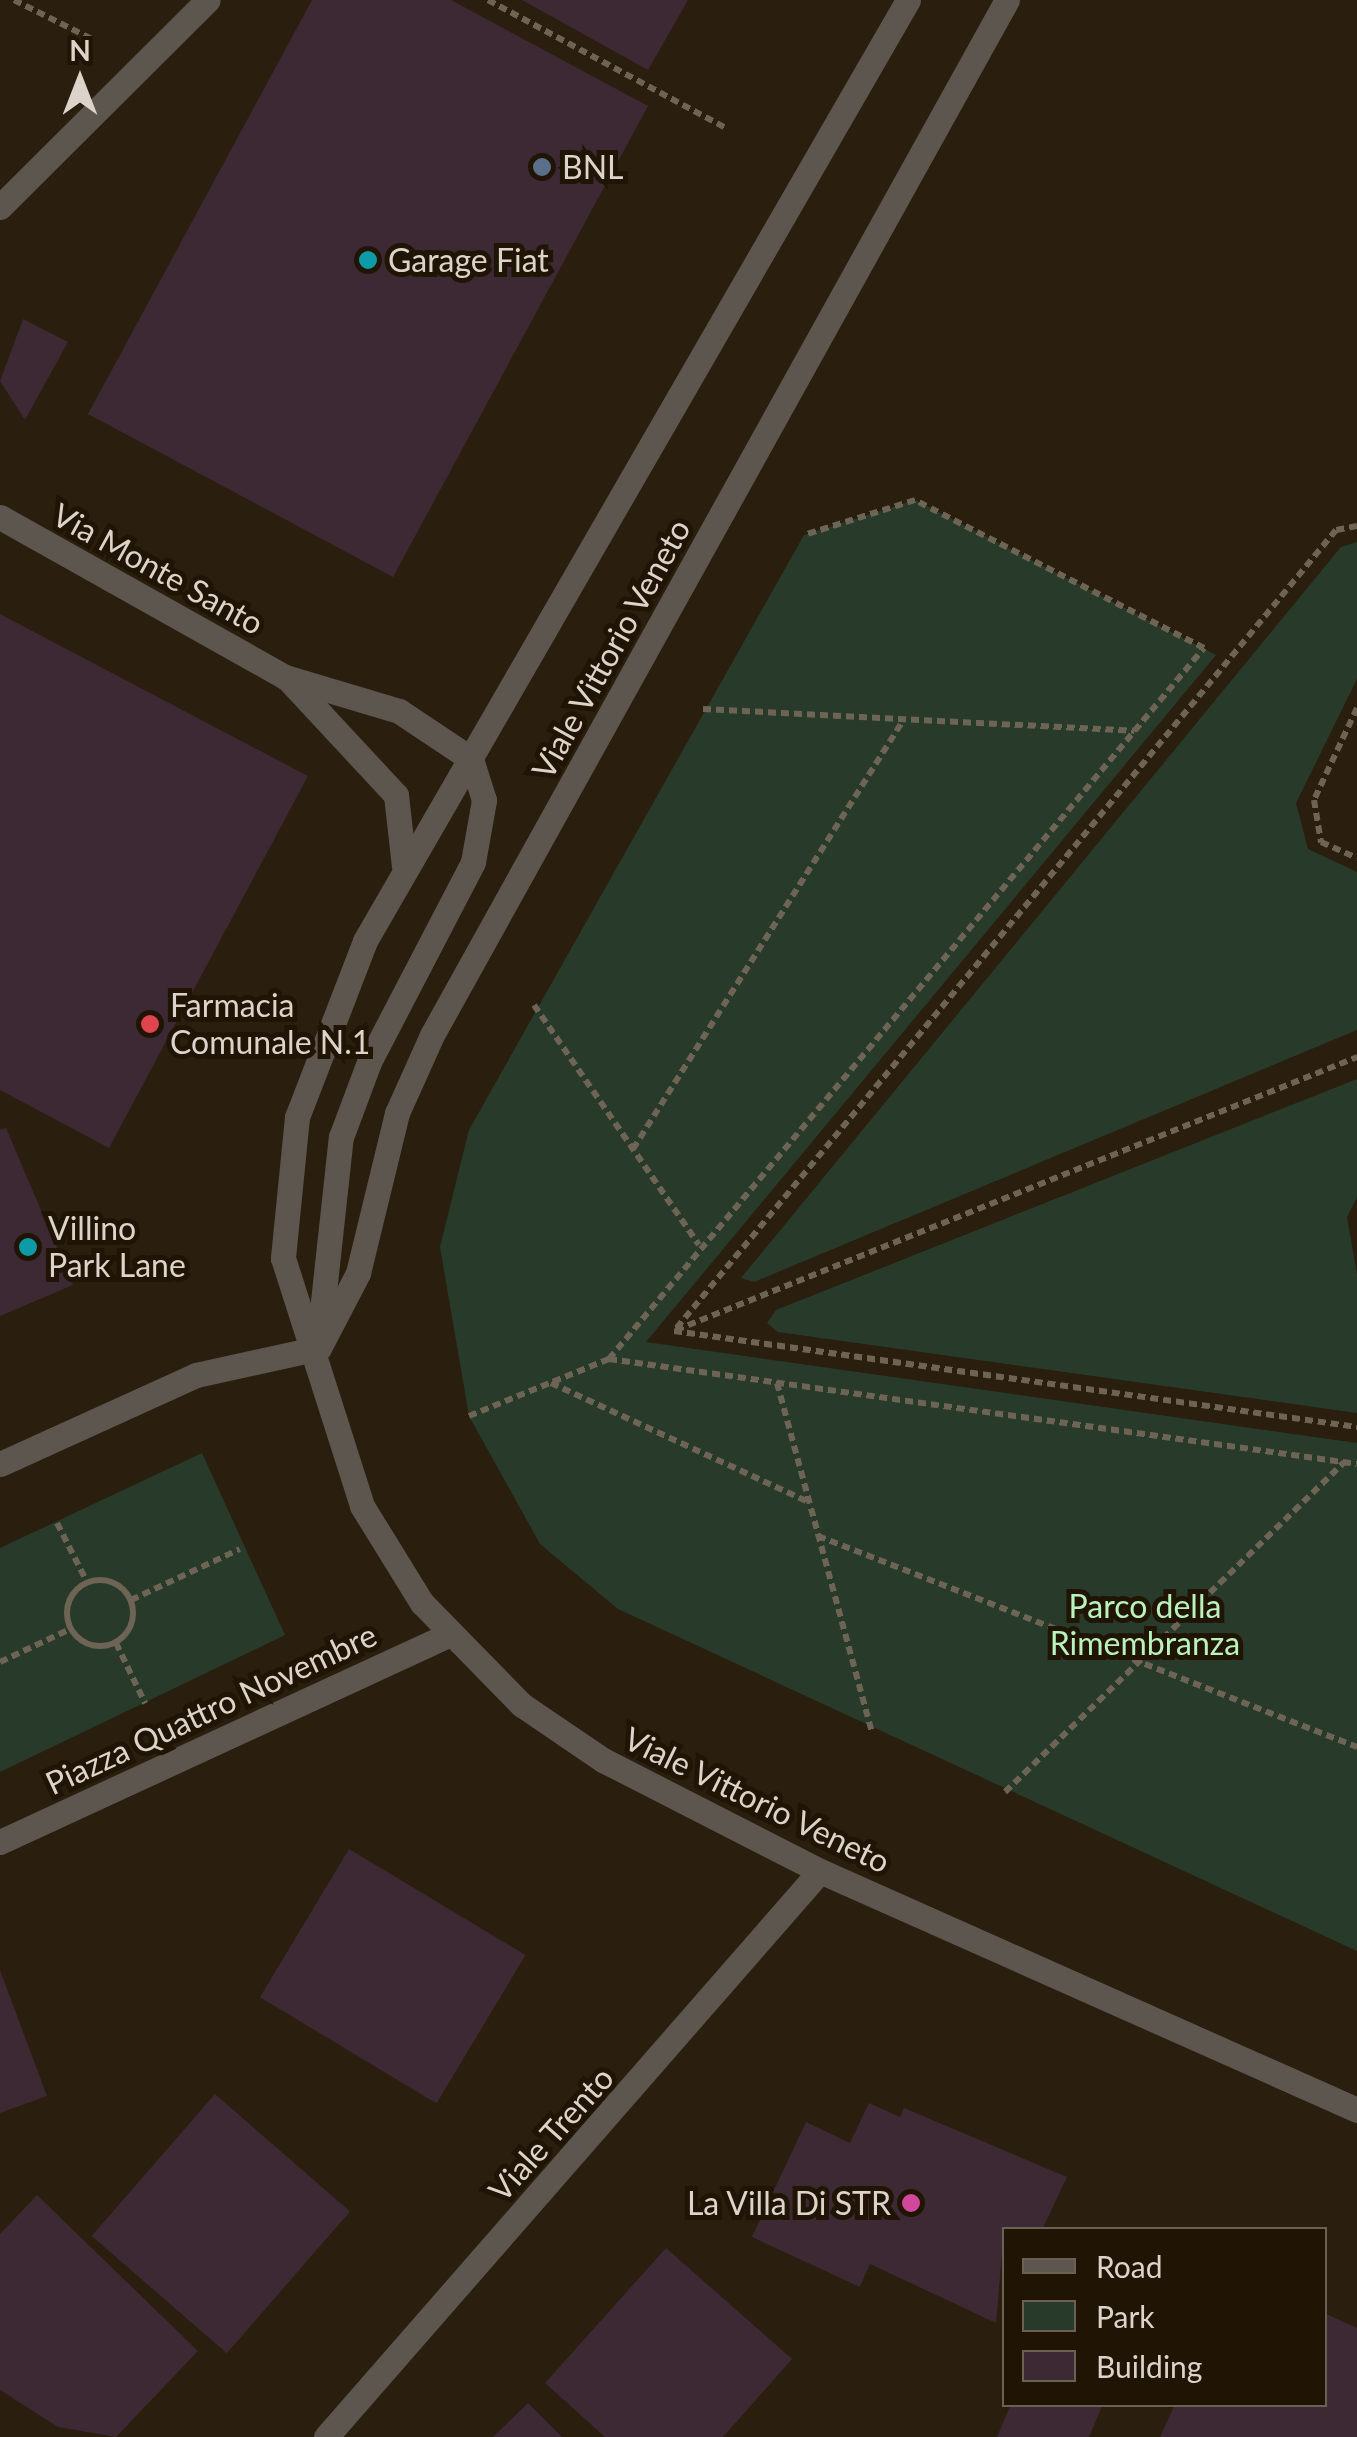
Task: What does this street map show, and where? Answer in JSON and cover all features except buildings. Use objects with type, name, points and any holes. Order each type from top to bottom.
[{"type":"street","points":[[0,207],[208,0]]},
{"type":"street","name":"Viale Vittorio Veneto","points":[[908,0],[471,759],[404,866],[330,1013],[284,1180],[283,1258],[319,1348],[362,1506],[449,1635],[566,1737],[820,1871],[1357,2110]]},
{"type":"street","name":"Viale Vittorio Veneto","points":[[319,1348],[358,1273],[397,1113],[432,1035],[1007,0]]},
{"type":"street","name":"Via Monte Santo","points":[[0,517],[285,677],[399,712],[471,759]]},
{"type":"street","name":"Via Monte Santo","points":[[285,677],[396,795],[404,866]]},
{"type":"street","points":[[0,1464],[196,1375],[319,1348],[340,1136],[369,1062],[473,862],[484,800],[471,759]]},
{"type":"street","name":"Piazza Quattro Novembre","points":[[0,1842],[449,1635]]},
{"type":"street","name":"Viale Trento","points":[[326,2437],[820,1871]]},
{"type":"path","points":[[14,0],[95,40]]},
{"type":"path","points":[[488,0],[728,129]]},
{"type":"path","points":[[608,1359],[699,1245],[1204,648],[915,500],[804,535]]},
{"type":"path","points":[[674,1331],[1336,530],[1357,526]]},
{"type":"path","points":[[1357,708],[1314,800],[1322,842],[1357,858]]},
{"type":"path","points":[[702,709],[1135,731]]},
{"type":"path","points":[[633,1150],[904,719]]},
{"type":"path","points":[[534,1005],[699,1245]]},
{"type":"path","points":[[674,1331],[1357,1057]]},
{"type":"path","points":[[674,1331],[1357,1427]]},
{"type":"path","points":[[469,1416],[608,1359],[1357,1464]]},
{"type":"path","points":[[549,1382],[809,1502]]},
{"type":"path","points":[[777,1382],[872,1732]]},
{"type":"path","points":[[1006,1792],[1344,1462]]},
{"type":"path","points":[[56,1523],[86,1582]]},
{"type":"path","points":[[818,1536],[1357,1746]]},
{"type":"path","points":[[131,1600],[240,1549]]},
{"type":"path","points":[[86,1582],[112,1582],[131,1600],[130,1628],[116,1643],[95,1646],[70,1628],[69,1602],[86,1582]]},
{"type":"path","points":[[0,1662],[70,1628]]},
{"type":"path","points":[[116,1643],[145,1703]]},
{"type":"green space","name":"Parco della Rimembranza","points":[[915,500],[1216,655],[646,1342],[1357,1443],[1357,1951],[618,1609],[540,1544],[469,1416],[440,1247],[469,1130],[804,535]]},
{"type":"green space","points":[[1357,542],[1357,679],[1296,803],[1308,849],[1357,872],[1357,1030],[754,1282],[741,1278],[1341,547]]},
{"type":"green space","points":[[1357,1079],[1357,1197],[1347,1217],[1357,1274],[1357,1413],[778,1332],[767,1323],[776,1310]]},
{"type":"green space","points":[[202,1453],[285,1635],[0,1772],[0,1548]]},
{"type":"place","name":"BNL","points":[[542,167]]},
{"type":"place","name":"Garage Fiat","points":[[368,260]]},
{"type":"place","name":"Farmacia Comunale N.1","points":[[150,1024]]},
{"type":"place","name":"Villino Park Lane","points":[[28,1247]]},
{"type":"place","name":"La Villa Di STR","points":[[911,2203]]}]
